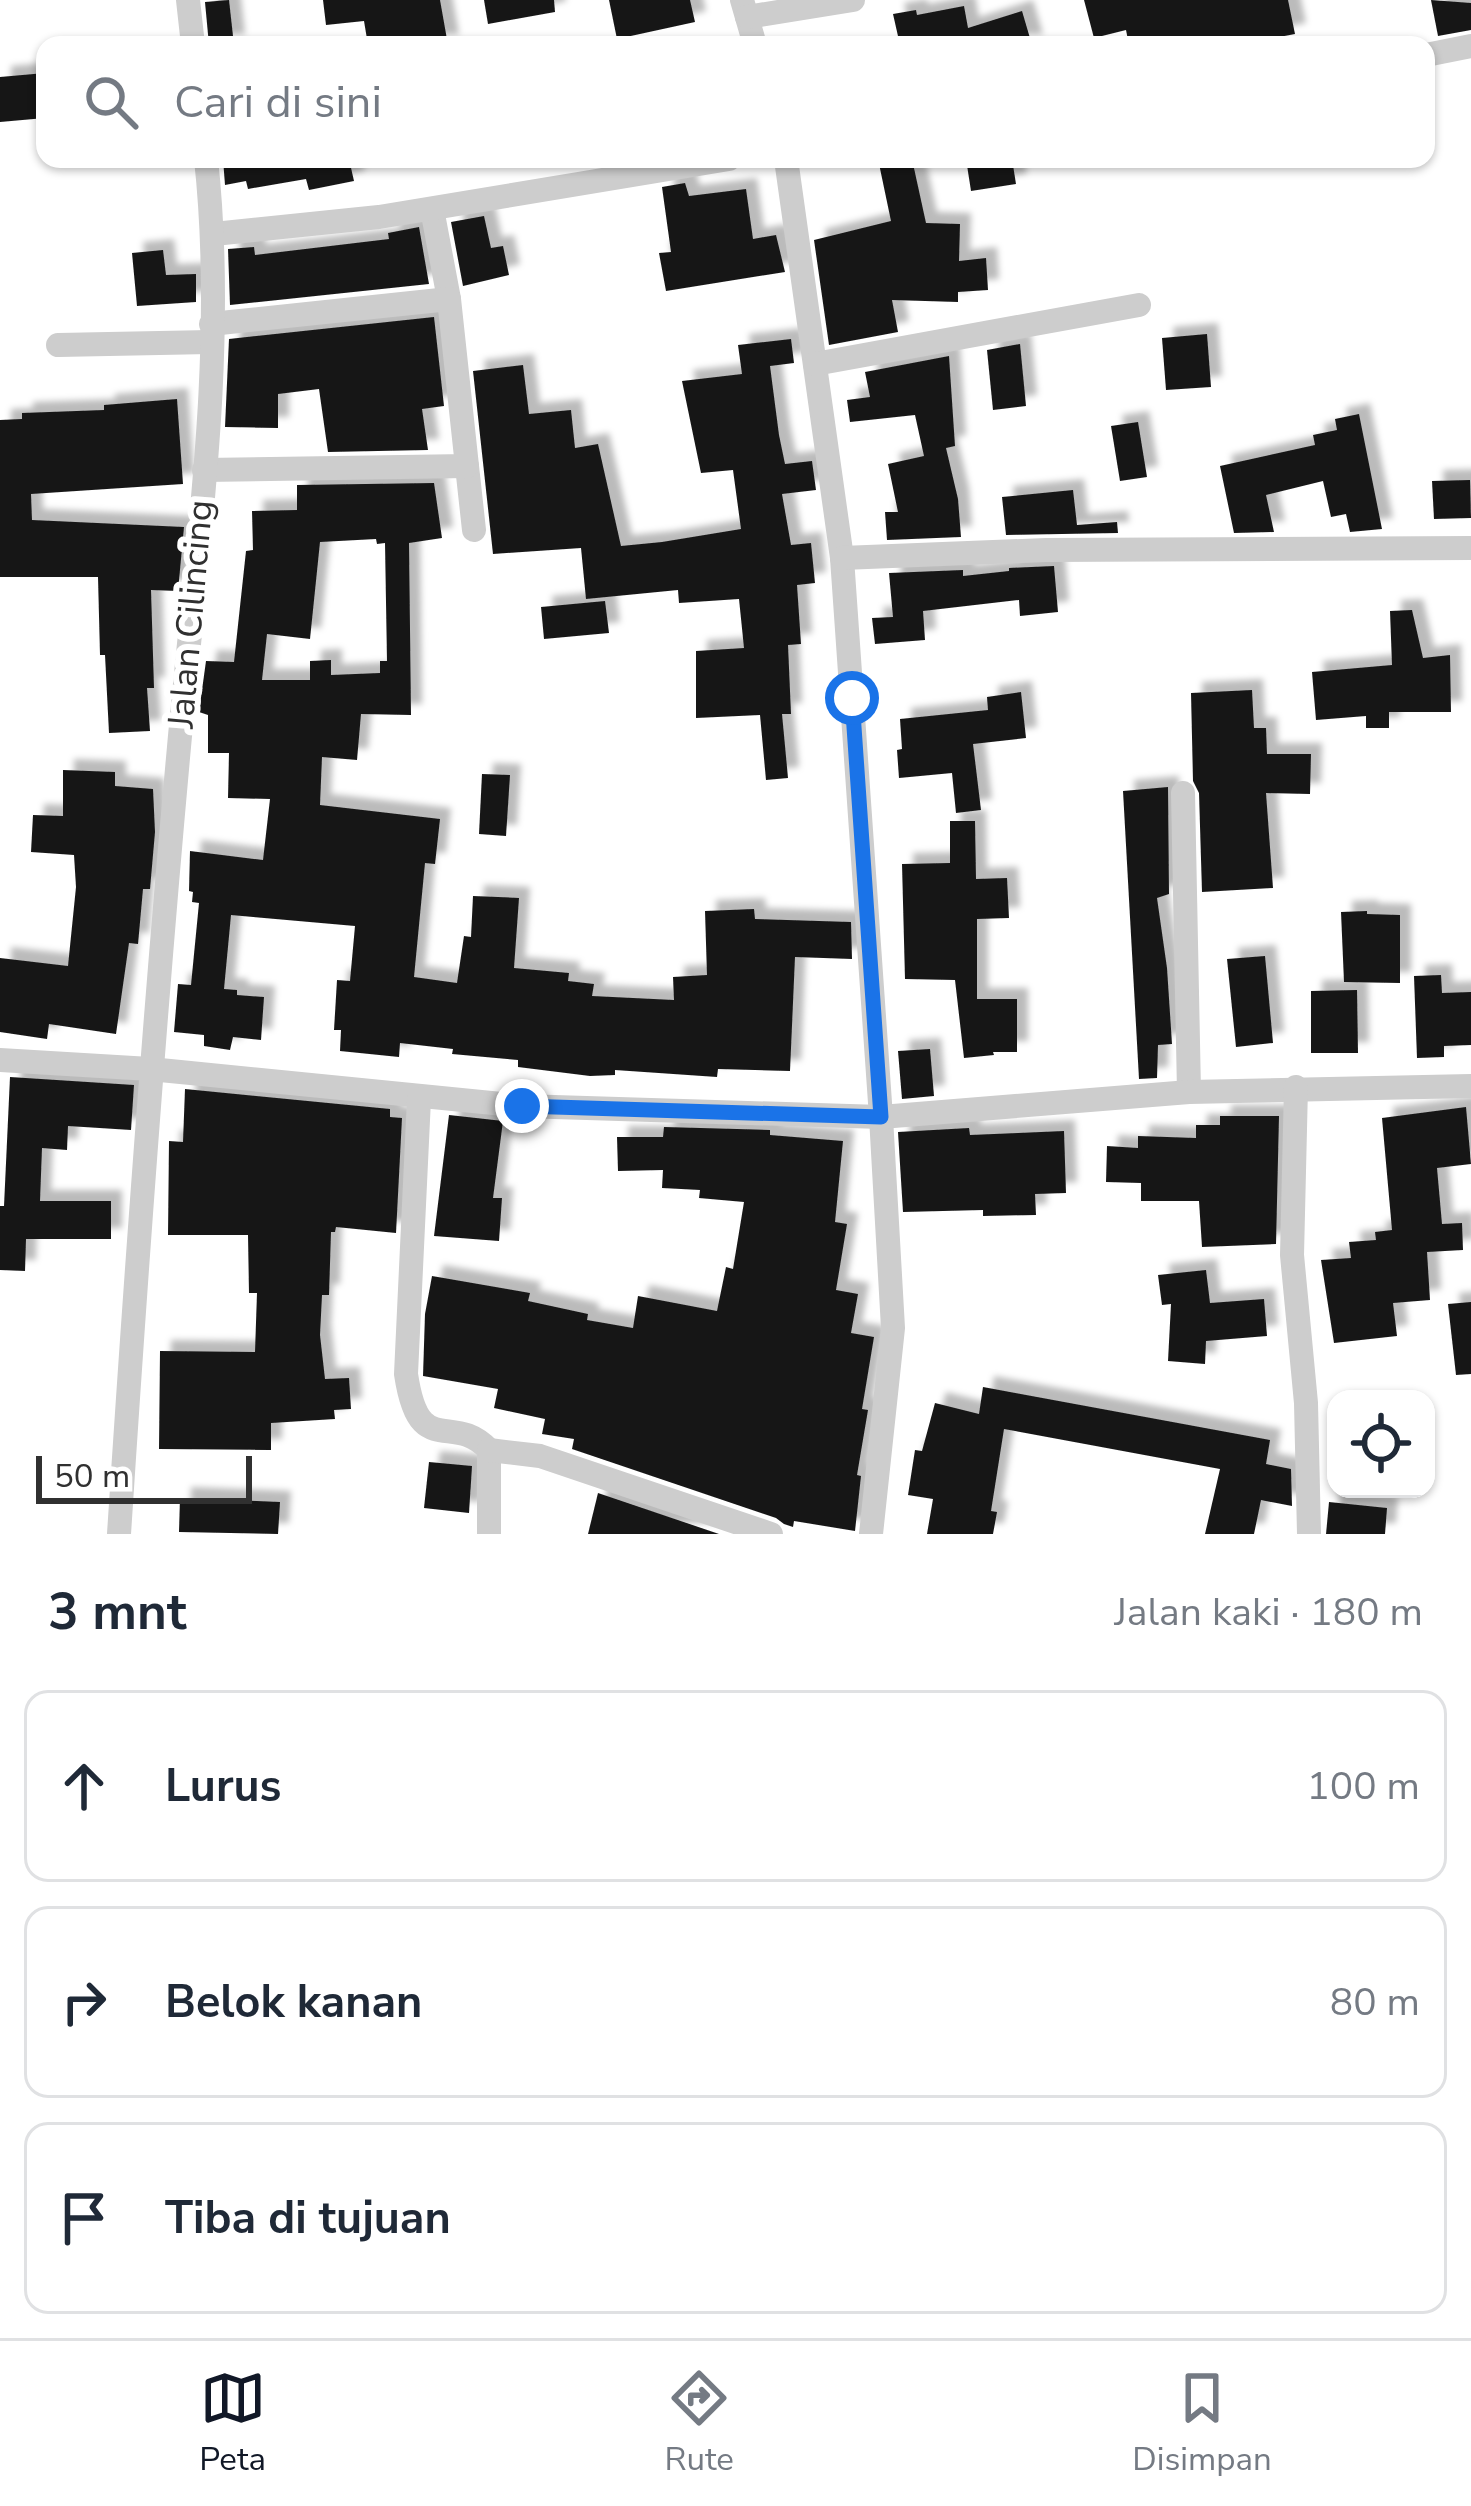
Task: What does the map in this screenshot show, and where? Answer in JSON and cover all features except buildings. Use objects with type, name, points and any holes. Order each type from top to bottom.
[{"type":"street","points":[[188,0],[192,36]]},
{"type":"street","points":[[744,8],[854,0]]},
{"type":"street","points":[[1435,53],[1471,46]]},
{"type":"street","name":"Jalan Cilincing","points":[[118,1534],[150,1070],[204,470],[214,234],[207,168]]},
{"type":"street","points":[[214,234],[432,208],[674,168]]},
{"type":"street","points":[[787,168],[842,558],[881,1117],[892,1328],[871,1534]]},
{"type":"street","points":[[432,208],[449,299],[474,530]]},
{"type":"street","points":[[58,345],[211,333],[449,299]]},
{"type":"street","points":[[815,364],[1139,305]]},
{"type":"street","points":[[204,470],[467,466]]},
{"type":"street","points":[[842,558],[1046,550],[1471,548]]},
{"type":"street","points":[[1183,793],[1189,1092]]},
{"type":"street","points":[[0,1060],[522,1106],[881,1117],[1189,1092],[1471,1086]]},
{"type":"street","points":[[1296,1087],[1292,1255],[1306,1403],[1309,1534]]},
{"type":"street","points":[[419,1099],[406,1359],[417,1417],[430,1429],[477,1439],[489,1450],[540,1456],[771,1534]]},
{"type":"street","points":[[489,1450],[489,1534]]},
{"type":"route","points":[[522,1106],[881,1117],[852,698]]}]
